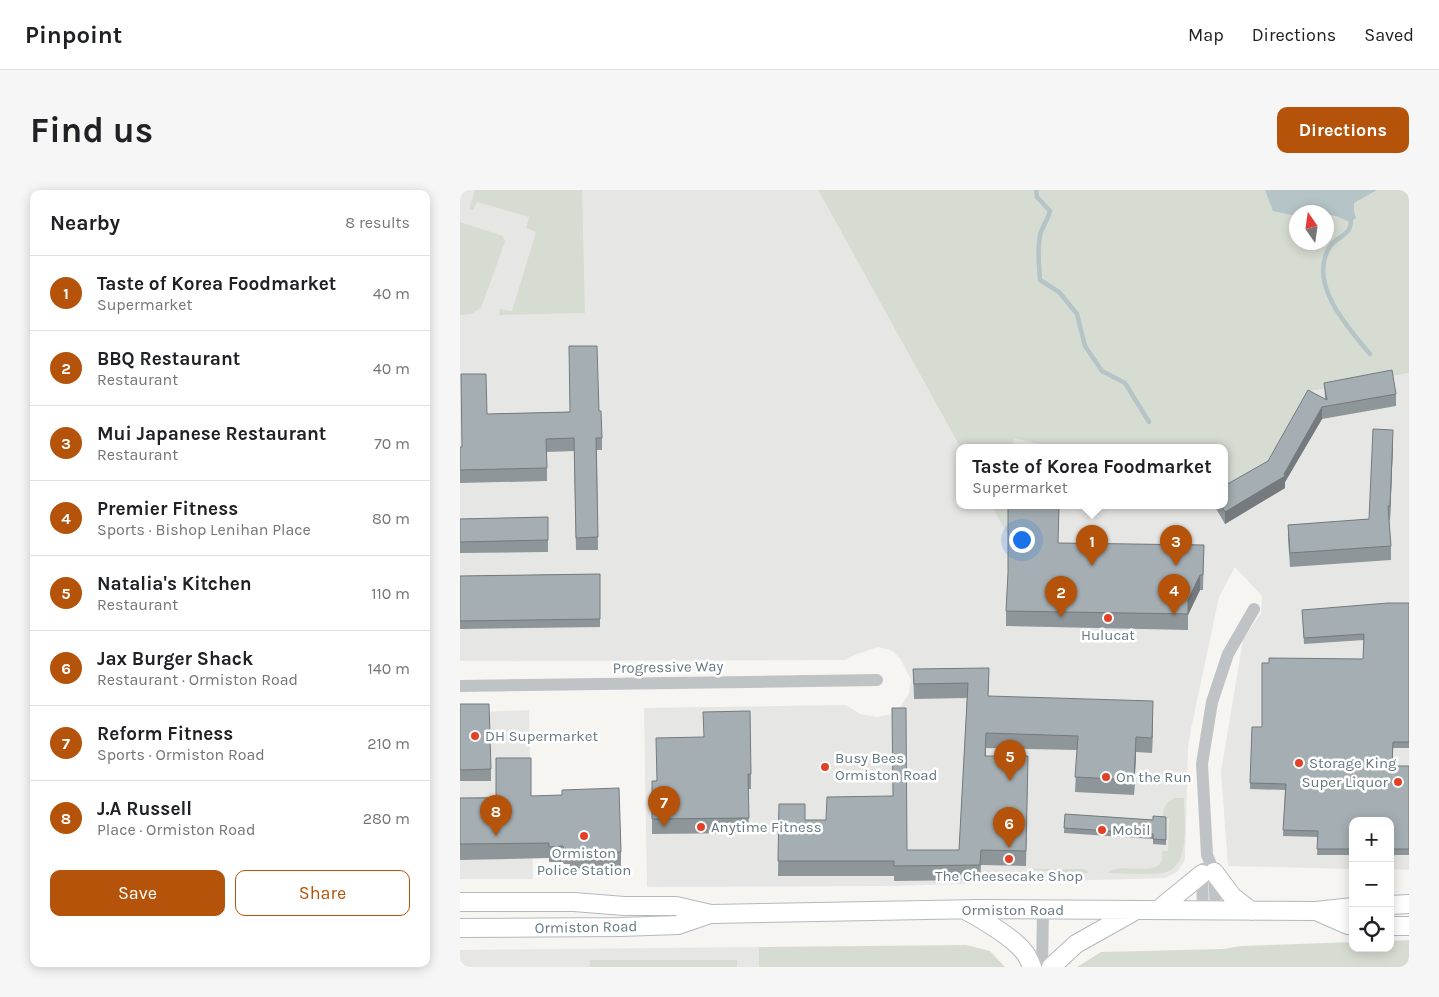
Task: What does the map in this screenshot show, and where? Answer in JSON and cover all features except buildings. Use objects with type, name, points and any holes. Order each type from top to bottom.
[{"type":"main road","points":[[1158,910],[1208,873],[1251,911]]},
{"type":"main road","name":"Ormiston Road","points":[[464,901],[574,902],[624,906],[676,906],[711,914],[964,910],[1316,911],[1349,907]]},
{"type":"main road","points":[[1394,905],[1409,904]]},
{"type":"main road","points":[[964,910],[987,922],[1019,947],[1032,967]]},
{"type":"main road","points":[[1051,967],[1076,944],[1136,910]]},
{"type":"main road","name":"Ormiston Road","points":[[1316,911],[1349,925]]},
{"type":"main road","name":"Ormiston Road","points":[[460,928],[678,925],[711,914]]},
{"type":"main road","points":[[1394,926],[1409,926]]},
{"type":"street","points":[[1210,910],[1202,764],[1212,702],[1228,654],[1254,609]]},
{"type":"street","name":"Progressive Way","points":[[460,686],[877,680]]},
{"type":"street","points":[[1042,910],[1042,967]]},
{"type":"shaded area","points":[[460,190],[818,190],[958,444],[956,444],[956,509],[993,509],[1009,536],[1011,509],[1228,509],[1228,500],[1311,391],[1409,373],[1409,870],[1394,869],[1394,817],[1349,817],[1349,869],[1228,866],[1221,772],[1243,640],[1261,613],[1262,596],[1235,567],[1219,597],[1191,729],[1188,748],[1185,860],[1177,872],[1165,878],[894,886],[647,887],[644,708],[846,705],[860,714],[877,717],[892,714],[900,708],[909,693],[911,680],[901,660],[893,651],[878,647],[845,660],[460,661]]},
{"type":"shaded area","points":[[475,190],[582,190],[585,313],[499,315],[500,309],[512,311],[536,232],[526,228],[529,217],[477,202],[473,210],[469,209]]},
{"type":"shaded area","points":[[818,190],[1409,190],[1409,373],[1311,391],[1265,467],[1228,489],[1228,444],[1038,444],[1014,438],[1013,444],[958,444]]},
{"type":"shaded area","points":[[1265,190],[1377,190],[1354,203],[1356,218],[1351,222],[1334,216],[1334,205],[1289,205],[1289,214],[1273,211]]},
{"type":"shaded area","points":[[460,222],[503,236],[505,242],[481,308],[471,314],[460,315]]},
{"type":"shaded area","points":[[1014,437],[1039,444],[1013,444]]},
{"type":"shaded area","points":[[993,509],[1011,509],[1009,537]]},
{"type":"shaded area","points":[[529,710],[533,879],[460,879],[460,713]]},
{"type":"shaded area","points":[[1174,798],[1184,798],[1185,830],[1182,853],[1178,863],[1172,870],[1162,873],[1142,874],[1108,873],[1123,868],[1142,869],[1158,866],[1162,860],[1162,851],[1168,851],[1169,819],[1163,818],[1163,811],[1165,806]]},
{"type":"shaded area","points":[[1034,869],[1083,869],[1088,871],[1088,873],[1052,877],[1051,871]]},
{"type":"shaded area","points":[[990,873],[1028,873],[1028,879],[990,882]]},
{"type":"shaded area","points":[[1409,940],[1409,967],[1077,967],[1101,952],[1223,949],[1241,946],[1349,942],[1349,952],[1394,952],[1394,941]]},
{"type":"shaded area","points":[[966,945],[990,951],[1005,967],[759,967],[759,947]]},
{"type":"shaded area","points":[[759,947],[759,967],[460,967],[460,950]]},
{"type":"shaded area","points":[[590,960],[737,960],[737,967],[590,967]]},
{"type":"waterway","points":[[1036,190],[1037,197],[1050,211],[1039,242],[1040,280],[1059,292],[1077,314],[1085,346],[1102,371],[1125,383],[1149,422]]},
{"type":"waterway","points":[[1350,218],[1350,228],[1329,248],[1324,262],[1323,276],[1333,305],[1351,332],[1370,354]]},
{"type":"place","name":"Taste of Korea Foodmarket","points":[[1092,566]]},
{"type":"place","name":"Mui Japanese Restaurant","points":[[1176,566]]},
{"type":"place","name":"Premier Fitness","points":[[1174,615]]},
{"type":"place","name":"BBQ Restaurant","points":[[1061,617]]},
{"type":"place","name":"Hulucat","points":[[1108,618]]},
{"type":"place","name":"DH Supermarket","points":[[475,736]]},
{"type":"place","name":"Storage King","points":[[1299,763]]},
{"type":"place","name":"Busy Bees Ormiston Road","points":[[825,767]]},
{"type":"place","name":"On the Run","points":[[1106,777]]},
{"type":"place","name":"Natalia's Kitchen","points":[[1010,781]]},
{"type":"place","name":"Super Liquor","points":[[1398,782]]},
{"type":"place","name":"Reform Fitness","points":[[664,827]]},
{"type":"place","name":"Anytime Fitness","points":[[701,827]]},
{"type":"place","name":"Mobil","points":[[1102,830]]},
{"type":"place","name":"J.A Russell","points":[[496,836]]},
{"type":"place","name":"Ormiston Police Station","points":[[584,836]]},
{"type":"place","name":"Jax Burger Shack","points":[[1009,848]]},
{"type":"place","name":"The Cheesecake Shop","points":[[1009,859]]}]
